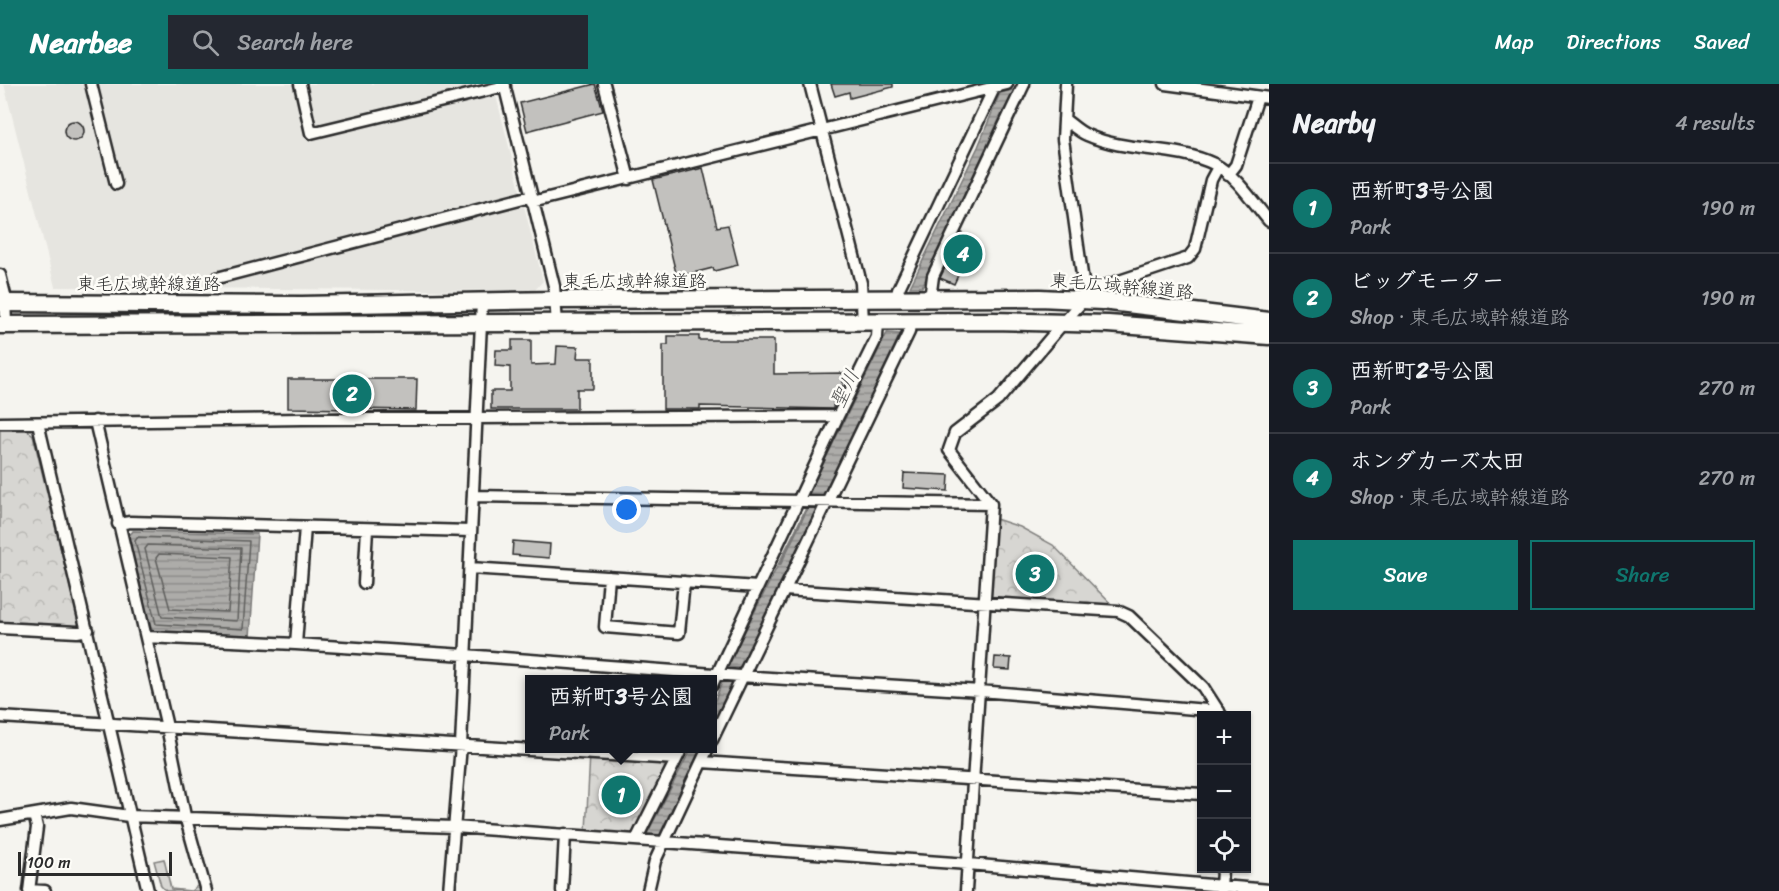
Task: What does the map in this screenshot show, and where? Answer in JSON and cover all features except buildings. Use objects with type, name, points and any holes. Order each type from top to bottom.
[{"type":"highway","name":"東毛広域幹線道路","points":[[3,303],[302,305],[556,300],[1085,296],[1269,321]]},
{"type":"highway","name":"東毛広域幹線道路","points":[[3,326],[1064,322],[1269,336]]},
{"type":"street","points":[[91,84],[116,184]]},
{"type":"street","points":[[300,84],[312,133],[504,85],[556,300],[557,323]]},
{"type":"street","points":[[604,84],[629,179]]},
{"type":"street","points":[[810,84],[861,283],[863,299],[877,322],[878,337],[838,416],[800,503],[758,587],[717,678],[742,676],[980,691],[1198,711]]},
{"type":"street","points":[[924,299],[1024,84]]},
{"type":"street","points":[[1066,84],[1062,139],[1085,296]]},
{"type":"street","points":[[1165,84],[1263,97],[1236,165],[1228,175]]},
{"type":"street","points":[[217,278],[532,199],[629,179],[1000,85]]},
{"type":"street","points":[[898,299],[898,291],[1000,85]]},
{"type":"street","points":[[1064,119],[1087,135],[1119,144],[1191,156],[1218,167],[1269,221]]},
{"type":"street","points":[[966,891],[991,504],[949,450],[951,441],[955,433],[998,400],[1085,296],[1188,258],[1195,249],[1211,180],[1218,167]]},
{"type":"street","points":[[0,275],[3,326]]},
{"type":"street","points":[[449,891],[461,745],[482,302]]},
{"type":"street","points":[[717,729],[823,503],[909,332],[909,322]]},
{"type":"street","points":[[0,423],[838,416]]},
{"type":"street","points":[[96,421],[118,524],[167,727],[185,816],[206,891]]},
{"type":"street","points":[[38,423],[148,891]]},
{"type":"street","points":[[474,496],[800,503],[991,504]]},
{"type":"street","points":[[118,524],[130,522],[471,531]]},
{"type":"street","points":[[296,644],[305,527]]},
{"type":"street","points":[[364,583],[367,529]]},
{"type":"street","points":[[470,568],[758,587]]},
{"type":"street","points":[[609,577],[604,627],[679,633],[684,582]]},
{"type":"street","points":[[784,590],[1118,611],[1129,616],[1203,687],[1219,711]]},
{"type":"street","points":[[0,628],[77,632],[88,630]]},
{"type":"street","points":[[146,638],[296,644],[465,655],[684,675]]},
{"type":"street","points":[[0,717],[525,749]]},
{"type":"street","points":[[584,753],[676,759]]},
{"type":"street","points":[[641,840],[679,753]]},
{"type":"street","points":[[648,891],[662,842],[706,753]]},
{"type":"street","points":[[702,762],[1197,794]]},
{"type":"street","points":[[0,820],[71,808],[129,816],[185,816],[454,827],[968,864],[1221,889],[1269,890]]},
{"type":"street","points":[[34,815],[37,827],[29,890],[45,891]]},
{"type":"street","points":[[562,891],[565,834]]},
{"type":"street","points":[[1221,889],[1222,873]]},
{"type":"shaded area","points":[[4,84],[493,84],[543,281],[535,290],[522,291],[55,287]]},
{"type":"green space","points":[[0,430],[27,430],[33,435],[79,624],[75,628],[0,624]]},
{"type":"green space","points":[[990,517],[1020,527],[1053,545],[1118,611],[986,604]]},
{"type":"green space","points":[[590,754],[672,759],[635,835],[586,831]]},
{"type":"green space","points":[[164,859],[171,889],[191,891],[166,891],[161,886],[154,861]]},
{"type":"green space","points":[[201,883],[203,888],[199,891],[191,891]]},
{"type":"water","points":[[1017,89],[1002,113],[922,287],[910,287],[978,147],[1000,93]]},
{"type":"water","points":[[887,333],[900,334],[825,496],[808,495]]},
{"type":"water","points":[[807,507],[820,508],[746,660],[741,668],[727,667]]},
{"type":"water","points":[[133,531],[257,534],[250,637],[154,631],[151,628],[128,537]]},
{"type":"water","points":[[723,680],[738,680],[717,722],[717,695]]},
{"type":"water","points":[[689,753],[702,753],[664,835],[647,834]]},
{"type":"waterway","name":"聖川","points":[[780,564],[806,510]]},
{"type":"place","name":"ホンダカーズ太田","points":[[963,254]]},
{"type":"place","name":"ビッグモーター","points":[[352,394]]},
{"type":"place","name":"西新町2号公園","points":[[1035,574]]},
{"type":"place","name":"西新町3号公園","points":[[621,795]]}]
